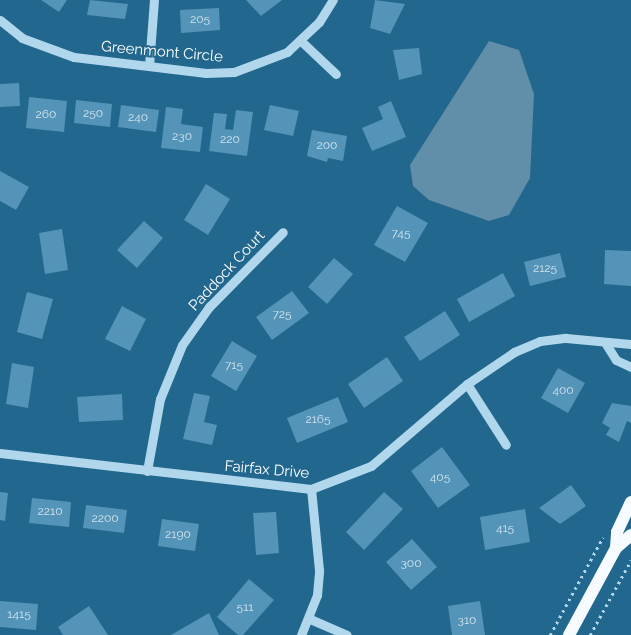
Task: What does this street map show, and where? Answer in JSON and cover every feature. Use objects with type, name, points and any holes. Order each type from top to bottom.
[{"type":"main road","points":[[616,548],[617,532],[631,502]]},
{"type":"main road","points":[[569,635],[616,548],[631,535]]},
{"type":"street","points":[[149,66],[154,0]]},
{"type":"street","name":"Greenmont Circle","points":[[0,20],[22,38],[51,52],[206,73],[234,72],[270,61],[302,41],[333,0]]},
{"type":"street","points":[[302,41],[336,74]]},
{"type":"street","name":"Paddock Court","points":[[147,471],[160,399],[182,345],[209,307],[283,232]]},
{"type":"street","name":"Fairfax Drive","points":[[0,453],[311,489],[371,466],[467,384],[514,352],[540,341],[566,338],[606,344],[631,344]]},
{"type":"street","points":[[606,344],[616,360],[631,367]]},
{"type":"street","points":[[467,384],[506,445]]},
{"type":"street","points":[[301,635],[310,619],[319,570],[311,489]]},
{"type":"street","points":[[310,619],[347,635]]},
{"type":"path","points":[[550,635],[604,535]]},
{"type":"path","points":[[590,635],[631,560]]},
{"type":"water","points":[[489,41],[519,50],[534,94],[530,178],[509,215],[489,221],[429,200],[413,186],[410,165]]},
{"type":"building","points":[[41,0],[67,0],[59,12]]},
{"type":"building","points":[[90,0],[128,4],[125,19],[87,15]]},
{"type":"building","points":[[246,0],[282,0],[261,16]]},
{"type":"building","points":[[375,0],[405,4],[390,34],[370,28]]},
{"type":"building","points":[[219,8],[220,30],[181,33],[180,10]]},
{"type":"building","points":[[419,48],[422,74],[399,80],[393,50]]},
{"type":"building","points":[[19,83],[20,106],[0,107],[0,84]]},
{"type":"building","points":[[29,97],[67,101],[64,132],[26,128]]},
{"type":"building","points":[[76,100],[112,104],[110,127],[74,123]]},
{"type":"building","points":[[391,101],[406,137],[372,151],[362,128],[383,119],[378,107]]},
{"type":"building","points":[[121,105],[159,110],[156,132],[118,127]]},
{"type":"building","points":[[270,105],[299,111],[293,136],[264,130]]},
{"type":"building","points":[[166,107],[183,109],[181,124],[203,127],[200,152],[161,148]]},
{"type":"building","points":[[236,110],[253,112],[247,156],[209,151],[214,113],[227,114],[225,129],[233,130]]},
{"type":"building","points":[[312,130],[347,136],[343,161],[328,158],[327,162],[307,156]]},
{"type":"building","points":[[0,171],[29,187],[16,210],[0,201]]},
{"type":"building","points":[[206,184],[230,199],[208,235],[184,220]]},
{"type":"building","points":[[397,206],[428,223],[405,262],[374,245]]},
{"type":"building","points":[[144,221],[163,238],[137,268],[117,250]]},
{"type":"building","points":[[62,229],[68,270],[45,274],[39,233]]},
{"type":"building","points":[[605,250],[631,251],[631,286],[604,284]]},
{"type":"building","points":[[560,253],[566,277],[530,286],[524,262]]},
{"type":"building","points":[[334,258],[353,274],[327,304],[308,287]]},
{"type":"building","points":[[503,273],[515,296],[469,322],[457,299]]},
{"type":"building","points":[[292,291],[309,313],[272,340],[256,317]]},
{"type":"building","points":[[27,292],[53,299],[42,339],[17,332]]},
{"type":"building","points":[[122,306],[146,319],[130,351],[105,339]]},
{"type":"building","points":[[445,311],[460,335],[420,361],[404,337]]},
{"type":"building","points":[[232,341],[257,356],[236,391],[211,376]]},
{"type":"building","points":[[387,357],[403,381],[364,408],[348,384]]},
{"type":"building","points":[[12,363],[34,367],[28,408],[6,404]]},
{"type":"building","points":[[558,368],[585,383],[568,413],[541,398]]},
{"type":"building","points":[[194,393],[210,396],[204,422],[217,425],[212,445],[183,439]]},
{"type":"building","points":[[122,394],[123,420],[79,422],[77,397]]},
{"type":"building","points":[[338,397],[348,422],[297,443],[287,418]]},
{"type":"building","points":[[612,403],[631,406],[631,423],[627,421],[619,442],[606,435],[610,428],[602,423]]},
{"type":"building","points":[[442,447],[470,485],[438,508],[411,471]]},
{"type":"building","points":[[571,485],[586,506],[560,524],[539,508]]},
{"type":"building","points":[[0,492],[8,493],[5,521],[0,520]]},
{"type":"building","points":[[384,492],[403,509],[364,550],[346,532]]},
{"type":"building","points":[[32,498],[71,502],[69,527],[29,523]]},
{"type":"building","points":[[86,505],[127,510],[124,533],[83,528]]},
{"type":"building","points":[[525,509],[530,542],[485,550],[480,517]]},
{"type":"building","points":[[276,512],[279,553],[256,555],[253,513]]},
{"type":"building","points":[[162,519],[199,524],[195,551],[158,546]]},
{"type":"building","points":[[412,539],[437,567],[411,590],[386,562]]},
{"type":"building","points":[[249,579],[274,600],[243,635],[238,635],[217,617]]},
{"type":"building","points":[[0,601],[38,604],[36,630],[0,627]]},
{"type":"building","points":[[480,601],[485,635],[452,635],[448,606]]},
{"type":"building","points":[[89,606],[108,635],[63,635],[58,627]]},
{"type":"building","points":[[209,613],[219,635],[171,635]]}]
